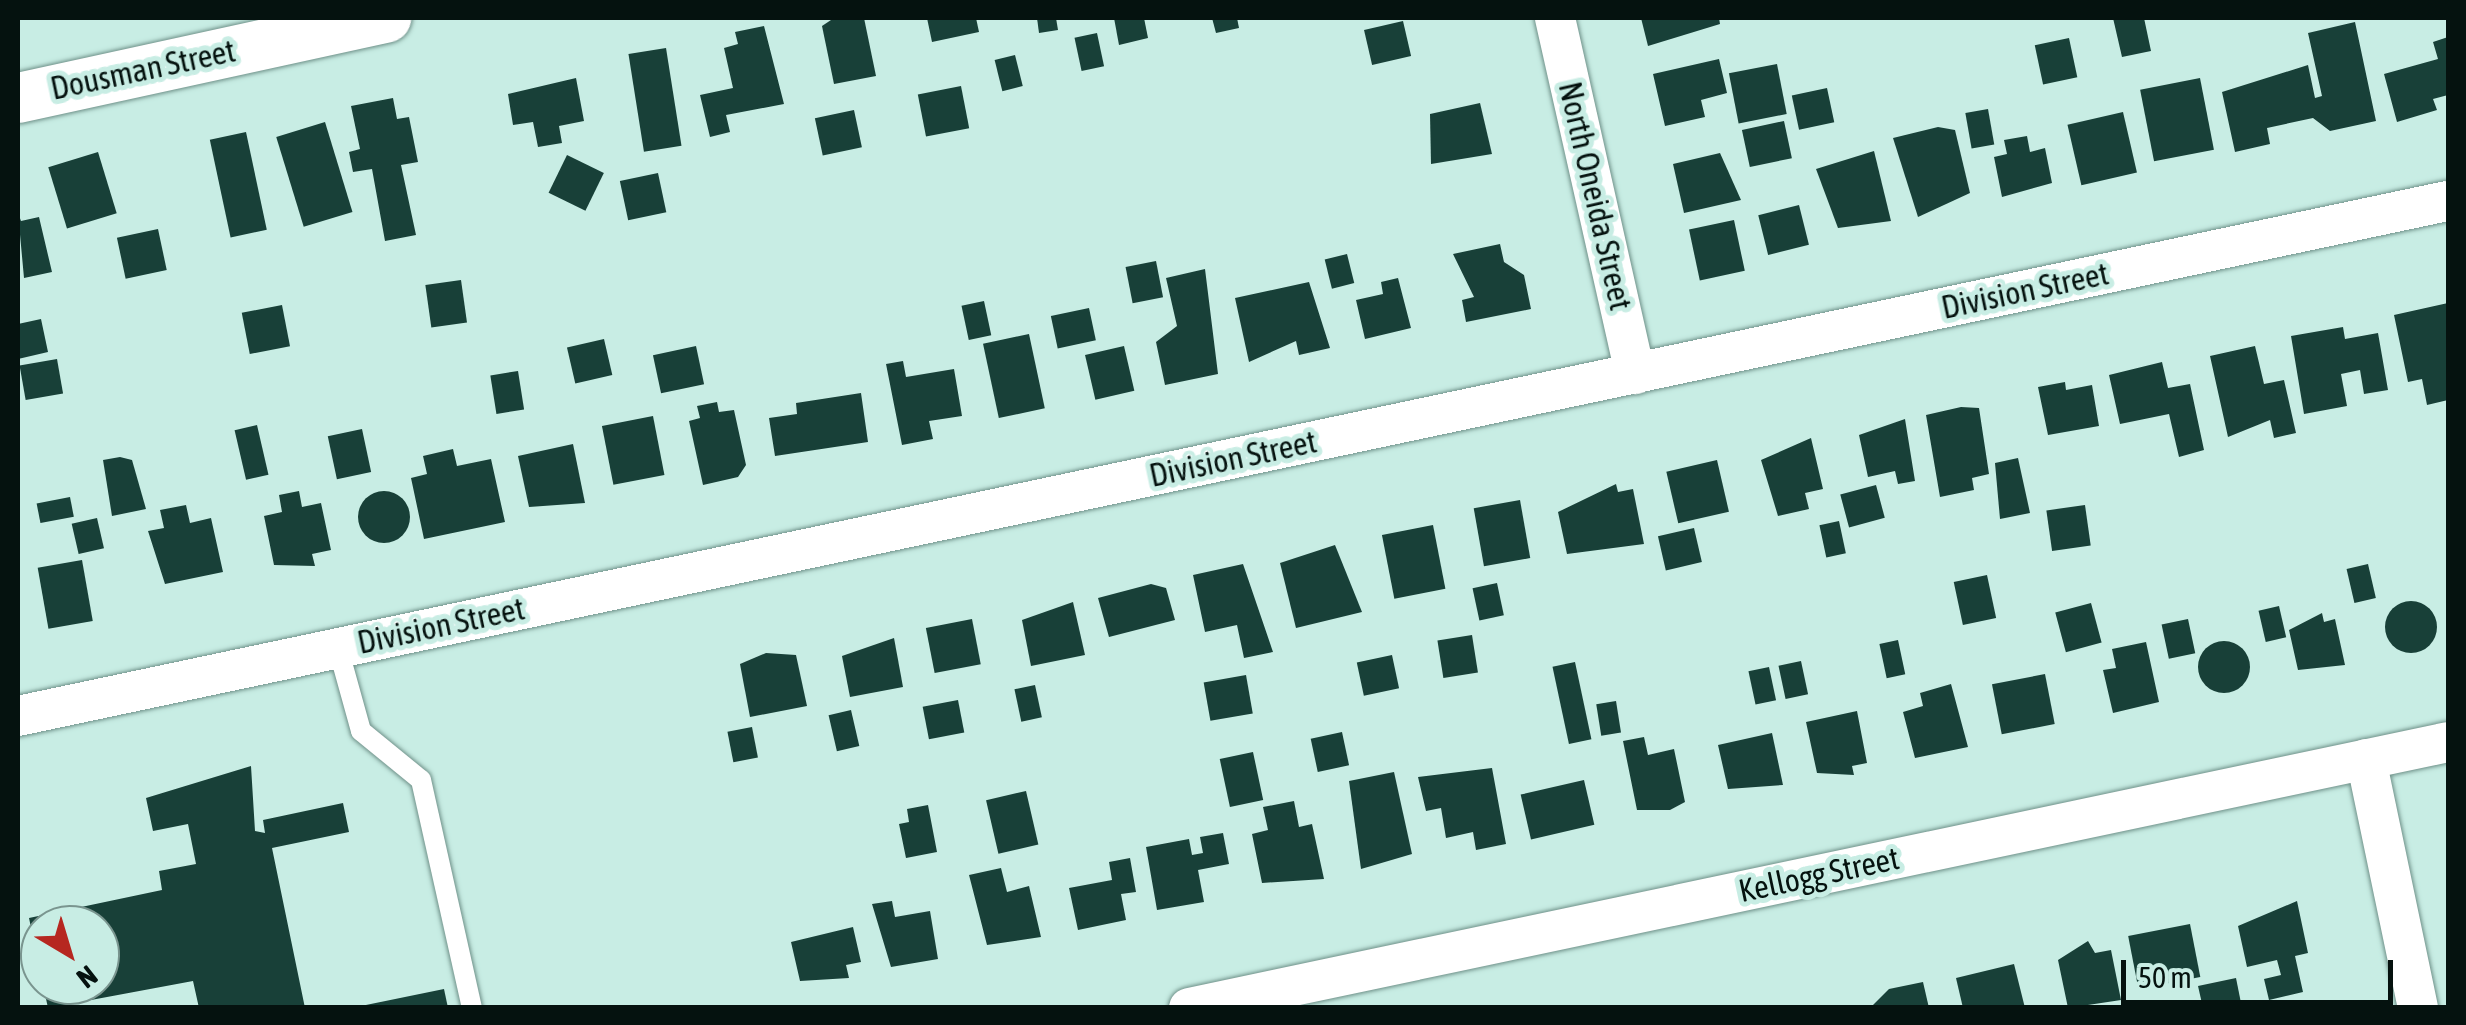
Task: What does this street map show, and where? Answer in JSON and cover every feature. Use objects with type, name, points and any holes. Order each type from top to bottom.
[{"type":"street","name":"Dousman Street","points":[[18,98],[386,18]]},
{"type":"street","name":"North Oneida Street","points":[[1555,18],[1635,374]]},
{"type":"street","name":"Division Street","points":[[18,716],[2448,202]]},
{"type":"street","name":"Kellogg Street","points":[[1189,1008],[2448,742]]},
{"type":"street","points":[[2366,759],[2418,1008]]},
{"type":"lane","points":[[338,648],[360,731],[421,780],[472,1008]]},
{"type":"building","points":[[834,18],[864,18],[876,76],[834,84],[822,26]]},
{"type":"building","points":[[927,18],[976,18],[979,32],[932,42]]},
{"type":"building","points":[[1037,18],[1056,18],[1058,30],[1039,33]]},
{"type":"building","points":[[1114,18],[1144,18],[1148,38],[1119,45]]},
{"type":"building","points":[[1212,18],[1237,18],[1239,28],[1216,33]]},
{"type":"building","points":[[1641,18],[1719,18],[1720,24],[1648,46]]},
{"type":"building","points":[[2113,18],[2144,18],[2151,51],[2122,57]]},
{"type":"building","points":[[1403,21],[1411,56],[1372,65],[1364,30]]},
{"type":"building","points":[[2355,22],[2376,121],[2330,131],[2313,118],[2267,128],[2270,144],[2235,152],[2222,92],[2308,65],[2315,98],[2322,96],[2308,33]]},
{"type":"building","points":[[764,26],[784,104],[726,115],[730,132],[710,137],[700,95],[733,88],[724,48],[738,44],[735,32]]},
{"type":"building","points":[[1097,33],[1104,66],[1082,71],[1075,38]]},
{"type":"building","points":[[2448,37],[2448,95],[2433,99],[2437,110],[2397,122],[2384,74],[2438,59],[2433,42]]},
{"type":"building","points":[[2069,38],[2077,77],[2043,84],[2035,45]]},
{"type":"building","points":[[666,48],[681,146],[644,152],[628,54]]},
{"type":"building","points":[[1015,55],[1023,86],[1002,91],[995,60]]},
{"type":"building","points":[[1719,59],[1727,93],[1701,100],[1705,117],[1665,126],[1653,74]]},
{"type":"building","points":[[1777,64],[1787,114],[1739,123],[1729,73]]},
{"type":"building","points":[[576,78],[584,121],[559,126],[562,143],[538,147],[533,122],[513,125],[508,94]]},
{"type":"building","points":[[2200,78],[2214,150],[2154,161],[2140,90]]},
{"type":"building","points":[[961,86],[969,128],[926,137],[918,94]]},
{"type":"building","points":[[1827,88],[1834,122],[1799,130],[1792,95]]},
{"type":"building","points":[[393,98],[397,119],[409,117],[418,162],[401,165],[416,235],[385,241],[372,169],[353,172],[349,152],[360,149],[351,106]]},
{"type":"building","points":[[1480,103],[1492,154],[1431,164],[1430,114]]},
{"type":"building","points":[[1988,109],[1994,144],[1972,148],[1965,113]]},
{"type":"building","points":[[854,110],[862,147],[823,155],[815,118]]},
{"type":"building","points":[[2123,112],[2137,172],[2081,185],[2067,125]]},
{"type":"building","points":[[1784,121],[1792,158],[1750,167],[1742,130]]},
{"type":"building","points":[[325,122],[352,212],[304,227],[276,137]]},
{"type":"building","points":[[1938,127],[1955,130],[1970,193],[1918,217],[1893,138]]},
{"type":"building","points":[[246,132],[267,230],[231,238],[210,140]]},
{"type":"building","points":[[2027,136],[2030,152],[2045,148],[2052,183],[2002,197],[1994,157],[2007,154],[2004,140]]},
{"type":"building","points":[[1874,151],[1891,221],[1838,228],[1816,169]]},
{"type":"building","points":[[98,152],[117,213],[67,228],[48,167]]},
{"type":"building","points":[[1720,153],[1741,200],[1684,213],[1673,164]]},
{"type":"building","points":[[567,155],[604,173],[585,211],[549,193]]},
{"type":"building","points":[[658,173],[666,212],[628,220],[620,181]]},
{"type":"building","points":[[1799,205],[1809,245],[1768,255],[1758,215]]},
{"type":"building","points":[[18,213],[21,221],[39,217],[52,272],[24,278]]},
{"type":"building","points":[[1734,220],[1745,271],[1700,280],[1689,230]]},
{"type":"building","points":[[158,229],[167,270],[126,279],[117,238]]},
{"type":"building","points":[[1500,244],[1504,262],[1524,275],[1531,309],[1466,322],[1462,300],[1474,297],[1453,254]]},
{"type":"building","points":[[1347,254],[1354,283],[1332,289],[1325,260]]},
{"type":"building","points":[[1156,261],[1163,297],[1133,303],[1126,267]]},
{"type":"building","points":[[1205,269],[1218,374],[1165,385],[1156,342],[1177,326],[1166,278]]},
{"type":"building","points":[[1398,278],[1411,328],[1365,339],[1356,300],[1383,294],[1381,282]]},
{"type":"building","points":[[461,280],[467,323],[431,328],[425,285]]},
{"type":"building","points":[[1309,282],[1330,348],[1299,355],[1296,341],[1249,362],[1235,298]]},
{"type":"building","points":[[984,301],[991,335],[969,340],[962,306]]},
{"type":"building","points":[[2448,303],[2448,400],[2427,405],[2422,379],[2408,382],[2394,315]]},
{"type":"building","points":[[282,305],[290,346],[250,354],[242,313]]},
{"type":"building","points":[[1089,308],[1096,340],[1058,348],[1051,316]]},
{"type":"building","points":[[41,319],[48,352],[18,359],[18,324]]},
{"type":"building","points":[[2343,327],[2345,339],[2378,333],[2388,390],[2364,394],[2360,370],[2341,374],[2347,406],[2304,414],[2291,336]]},
{"type":"building","points":[[1029,334],[1045,408],[999,418],[983,344]]},
{"type":"building","points":[[604,339],[612,375],[575,384],[567,348]]},
{"type":"building","points":[[696,346],[704,384],[661,393],[653,355]]},
{"type":"building","points":[[1124,346],[1134,391],[1095,400],[1085,355]]},
{"type":"building","points":[[2255,346],[2264,384],[2284,380],[2296,433],[2274,438],[2270,420],[2228,437],[2210,356]]},
{"type":"building","points":[[57,359],[63,393],[26,400],[20,366]]},
{"type":"building","points":[[903,361],[906,377],[954,369],[962,416],[929,421],[933,439],[902,445],[886,364]]},
{"type":"building","points":[[2162,362],[2168,388],[2190,384],[2204,450],[2179,457],[2169,414],[2120,424],[2109,375]]},
{"type":"building","points":[[518,371],[524,410],[496,414],[490,375]]},
{"type":"building","points":[[2065,382],[2066,390],[2092,385],[2099,426],[2048,435],[2038,387]]},
{"type":"building","points":[[861,393],[868,442],[775,456],[769,418],[797,414],[796,403]]},
{"type":"building","points":[[717,402],[719,412],[734,410],[746,465],[738,477],[703,485],[689,421],[700,418],[697,406]]},
{"type":"building","points":[[1961,407],[1979,408],[1989,474],[1972,478],[1974,490],[1940,497],[1926,415]]},
{"type":"building","points":[[653,416],[664,475],[613,485],[602,426]]},
{"type":"building","points":[[1905,419],[1915,481],[1898,484],[1895,471],[1868,477],[1859,435]]},
{"type":"building","points":[[257,425],[268,475],[246,480],[235,430]]},
{"type":"building","points":[[362,429],[371,472],[337,479],[328,436]]},
{"type":"building","points":[[1811,438],[1823,489],[1805,493],[1809,509],[1778,516],[1761,460]]},
{"type":"building","points":[[573,444],[585,503],[529,507],[518,456]]},
{"type":"building","points":[[453,449],[457,466],[491,459],[505,522],[424,539],[411,478],[427,474],[423,456]]},
{"type":"building","points":[[2018,458],[2030,513],[2000,519],[1995,463]]},
{"type":"building","points":[[103,460],[132,460],[146,509],[112,516]]},
{"type":"building","points":[[1717,460],[1729,512],[1678,523],[1666,472]]},
{"type":"building","points":[[1616,484],[1618,492],[1633,489],[1644,544],[1567,554],[1558,512]]},
{"type":"building","points":[[1876,485],[1885,518],[1849,527],[1840,495]]},
{"type":"building","points":[[299,491],[302,507],[321,503],[331,550],[312,554],[315,566],[274,565],[264,516],[282,512],[279,495]]},
{"type":"building","points":[[384,491],[403,498],[410,517],[403,536],[384,543],[365,536],[358,517],[365,498]]},
{"type":"building","points":[[70,497],[74,517],[40,523],[37,503]]},
{"type":"building","points":[[1520,500],[1530,558],[1484,566],[1474,508]]},
{"type":"building","points":[[186,505],[190,523],[211,518],[223,572],[165,584],[148,531],[164,528],[160,510]]},
{"type":"building","points":[[2085,505],[2091,546],[2052,551],[2046,510]]},
{"type":"building","points":[[97,518],[104,548],[79,554],[72,524]]},
{"type":"building","points":[[1839,521],[1846,553],[1826,557],[1819,525]]},
{"type":"building","points":[[1433,525],[1445,589],[1394,599],[1382,535]]},
{"type":"building","points":[[1694,528],[1702,562],[1666,570],[1658,536]]},
{"type":"building","points":[[1335,545],[1362,612],[1296,628],[1280,563]]},
{"type":"building","points":[[82,560],[93,621],[48,629],[38,568]]},
{"type":"building","points":[[1243,564],[1273,652],[1244,658],[1237,625],[1205,632],[1193,575]]},
{"type":"building","points":[[2368,564],[2376,598],[2354,603],[2347,569]]},
{"type":"building","points":[[1987,575],[1996,618],[1963,625],[1954,582]]},
{"type":"building","points":[[1497,583],[1504,615],[1479,620],[1473,588]]},
{"type":"building","points":[[1151,584],[1166,588],[1175,620],[1109,637],[1098,598]]},
{"type":"building","points":[[2411,601],[2429,609],[2437,627],[2429,645],[2411,653],[2393,645],[2385,627],[2393,609]]},
{"type":"building","points":[[1073,602],[1085,655],[1031,666],[1022,620]]},
{"type":"building","points":[[2091,603],[2102,643],[2066,652],[2055,613]]},
{"type":"building","points":[[2279,606],[2286,637],[2266,642],[2259,611]]},
{"type":"building","points":[[2322,613],[2324,622],[2335,619],[2345,665],[2298,670],[2289,630]]},
{"type":"building","points":[[972,619],[981,664],[935,673],[926,628]]},
{"type":"building","points":[[2188,619],[2195,653],[2169,659],[2162,625]]},
{"type":"building","points":[[1472,635],[1478,673],[1443,678],[1437,640]]},
{"type":"building","points":[[894,638],[903,687],[850,697],[842,656]]},
{"type":"building","points":[[1898,640],[1905,674],[1887,678],[1879,644]]},
{"type":"building","points":[[2224,641],[2243,648],[2250,667],[2243,686],[2224,693],[2205,686],[2198,667],[2205,648]]},
{"type":"building","points":[[2146,642],[2159,702],[2113,713],[2103,670],[2116,668],[2112,649]]},
{"type":"building","points":[[766,653],[796,655],[807,706],[750,717],[740,664]]},
{"type":"building","points":[[1392,655],[1399,688],[1364,696],[1357,662]]},
{"type":"building","points":[[1801,661],[1808,694],[1786,699],[1779,666]]},
{"type":"building","points":[[1575,662],[1591,739],[1569,744],[1553,667]]},
{"type":"building","points":[[1769,667],[1776,700],[1756,705],[1748,671]]},
{"type":"building","points":[[2045,674],[2055,724],[2002,734],[1992,684]]},
{"type":"building","points":[[1246,675],[1253,713],[1210,721],[1204,682]]},
{"type":"building","points":[[1951,684],[1968,747],[1915,758],[1903,712],[1923,706],[1920,693]]},
{"type":"building","points":[[1035,685],[1042,717],[1021,722],[1014,689]]},
{"type":"building","points":[[958,700],[964,732],[929,739],[923,707]]},
{"type":"building","points":[[1616,701],[1621,733],[1601,736],[1596,704]]},
{"type":"building","points":[[851,710],[859,746],[837,751],[829,715]]},
{"type":"building","points":[[1857,711],[1867,763],[1852,766],[1854,775],[1817,773],[1806,722]]},
{"type":"building","points":[[752,727],[758,757],[733,762],[727,732]]},
{"type":"building","points":[[1342,732],[1349,765],[1318,772],[1311,739]]},
{"type":"building","points":[[1772,733],[1783,785],[1728,789],[1718,745]]},
{"type":"building","points":[[1644,737],[1648,755],[1674,749],[1685,802],[1670,810],[1637,810],[1623,741]]},
{"type":"building","points":[[1253,752],[1263,800],[1230,807],[1220,759]]},
{"type":"building","points":[[251,766],[255,831],[265,833],[263,820],[343,803],[349,832],[272,848],[305,1008],[199,1008],[193,981],[120,995],[120,905],[91,905],[162,890],[159,871],[196,864],[188,824],[153,831],[146,798]]},
{"type":"building","points":[[1492,768],[1506,844],[1476,850],[1473,832],[1446,838],[1441,808],[1426,811],[1418,777]]},
{"type":"building","points":[[1394,772],[1412,854],[1361,869],[1349,781]]},
{"type":"building","points":[[1584,780],[1594,825],[1531,839],[1521,795]]},
{"type":"building","points":[[1026,791],[1038,845],[998,854],[986,800]]},
{"type":"building","points":[[1294,801],[1299,827],[1312,824],[1324,879],[1262,883],[1252,834],[1268,830],[1263,807]]},
{"type":"building","points":[[928,805],[937,852],[906,858],[899,824],[909,822],[907,809]]},
{"type":"building","points":[[1223,833],[1229,864],[1198,870],[1204,902],[1157,910],[1146,847],[1189,839],[1192,855],[1203,853],[1200,837]]},
{"type":"building","points":[[1130,858],[1136,892],[1121,894],[1126,920],[1078,930],[1069,888],[1112,880],[1109,862]]},
{"type":"building","points":[[1001,868],[1007,892],[1029,886],[1041,937],[987,945],[969,875]]},
{"type":"building","points":[[892,901],[895,917],[930,911],[938,959],[891,967],[872,904]]},
{"type":"building","points":[[2297,901],[2308,953],[2295,956],[2303,992],[2269,1000],[2264,979],[2281,975],[2277,960],[2247,967],[2238,926]]},
{"type":"building","points":[[2190,924],[2200,977],[2138,989],[2128,936]]},
{"type":"building","points":[[853,927],[861,962],[846,965],[849,978],[800,981],[791,942]]},
{"type":"building","points":[[2088,941],[2095,953],[2111,950],[2121,1000],[2068,1008],[2058,960]]},
{"type":"building","points":[[2014,964],[2025,1008],[1963,1008],[1956,978]]},
{"type":"building","points":[[2236,978],[2242,1008],[2203,1008],[2198,986]]},
{"type":"building","points":[[1923,982],[1929,1008],[1870,1008],[1889,989]]},
{"type":"building","points":[[444,989],[448,1008],[361,1006]]}]
